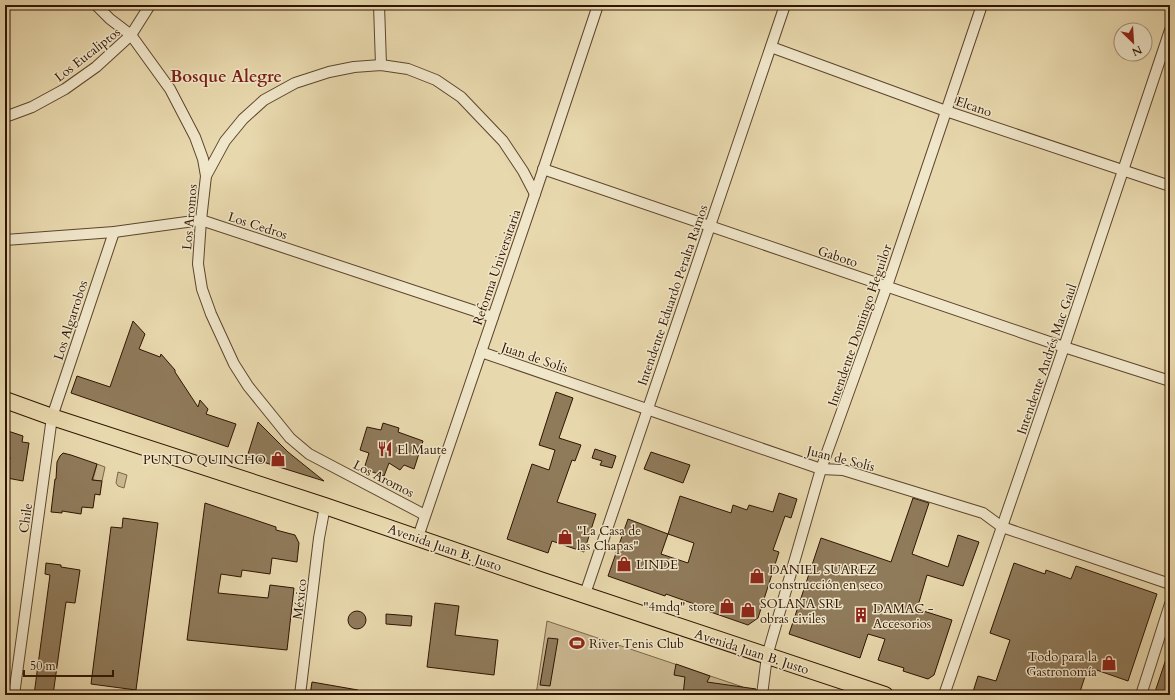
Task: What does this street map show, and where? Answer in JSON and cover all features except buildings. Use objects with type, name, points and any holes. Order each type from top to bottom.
[{"type":"main road","name":"Avenida Juan B. Justo","points":[[5,400],[52,417],[418,537],[540,580],[885,695]]},
{"type":"street","points":[[96,5],[110,19],[131,35],[170,89],[195,137],[203,160],[206,176]]},
{"type":"street","name":"Los Eucaliptos","points":[[5,117],[32,107],[65,89],[96,67],[131,35],[150,5]]},
{"type":"street","points":[[379,5],[381,65]]},
{"type":"street","name":"Reforma Universitaria","points":[[418,537],[598,5]]},
{"type":"street","name":"Intendente Eduardo Peralta Ramos","points":[[585,594],[785,5]]},
{"type":"street","name":"Intendente Domingo Heguilor","points":[[762,695],[767,656],[821,469],[887,286],[982,5]]},
{"type":"street","name":"Intendente Andrés Mac Gaul","points":[[944,695],[1064,347],[1170,30]]},
{"type":"street","name":"Elcano","points":[[770,47],[946,111],[1170,186]]},
{"type":"street","name":"Los Aromos","points":[[425,515],[309,454],[290,438],[248,386],[227,350],[202,289],[198,264],[206,176],[230,136],[243,119],[264,100],[295,83],[329,72],[354,66],[381,65],[408,70],[436,80],[461,97],[503,141],[523,171],[535,194]]},
{"type":"street","name":"Gaboto","points":[[543,169],[1064,347],[1170,381]]},
{"type":"street","name":"Los Cedros","points":[[5,240],[114,232],[201,220],[493,317]]},
{"type":"street","name":"Los Algarrobos","points":[[52,417],[114,232]]},
{"type":"street","name":"Juan de Solís","points":[[481,352],[821,469],[843,470],[983,513],[1002,527],[1170,584]]},
{"type":"street","name":"Chile","points":[[14,695],[52,417]]},
{"type":"street","name":"México","points":[[300,695],[319,538],[325,506]]},
{"type":"street","points":[[1141,695],[1170,604]]},
{"type":"shaded area","points":[[97,464],[105,467],[102,481],[93,480]]},
{"type":"shaded area","points":[[118,472],[127,475],[124,488],[118,486],[116,483]]},
{"type":"shaded area","name":"River Tenis Club","points":[[547,621],[743,687],[742,695],[536,695]]},
{"type":"place","name":"El Maute","points":[[385,449]]},
{"type":"place","name":"PUNTO QUINCHO","points":[[278,459]]},
{"type":"place","name":"\"La Casa de las Chapas\"","points":[[565,537]]},
{"type":"place","name":"LINDE","points":[[624,564]]},
{"type":"place","name":"DANIEL SUAREZ construcción en seco","points":[[757,576]]},
{"type":"place","name":"\"4mdq\" store","points":[[727,606]]},
{"type":"place","name":"SOLANA SRL obras civiles","points":[[748,610]]},
{"type":"place","name":"DAMAC - Accesorios","points":[[861,615]]},
{"type":"place","name":"River Tenis Club","points":[[577,643]]},
{"type":"place","name":"Todo para la Gastronomía","points":[[1109,663]]},
{"type":"district","name":"Bosque Alegre","points":[[226,76]]}]
